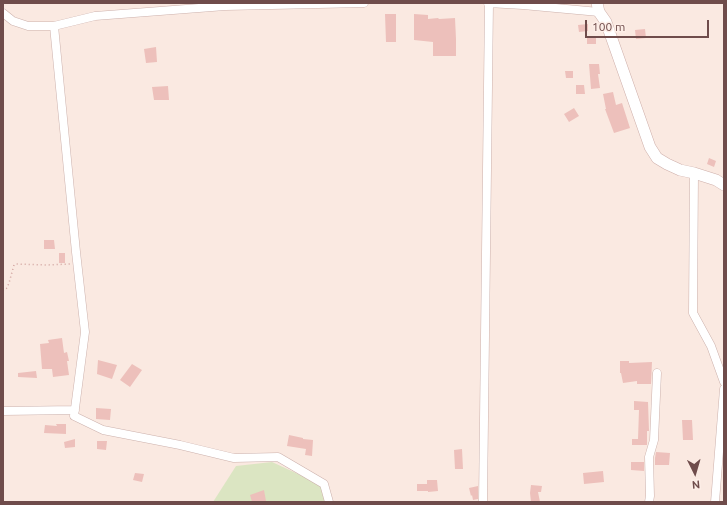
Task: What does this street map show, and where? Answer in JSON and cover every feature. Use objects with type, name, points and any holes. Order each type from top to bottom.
[{"type":"main road","points":[[598,8],[606,22],[650,147],[658,158],[667,164],[680,170],[716,180],[724,185]]},
{"type":"street","points":[[3,13],[13,21],[28,26],[54,26],[95,16],[142,12],[232,6],[364,3]]},
{"type":"street","points":[[483,502],[489,3],[598,8]]},
{"type":"street","points":[[54,26],[85,332],[74,416],[103,430],[180,445],[234,458],[278,457],[324,484],[329,502]]},
{"type":"street","points":[[694,173],[693,313],[711,346],[724,382]]},
{"type":"street","points":[[649,502],[649,457],[654,440],[657,373]]},
{"type":"street","points":[[714,502],[724,389]]},
{"type":"street","points":[[3,411],[75,410]]},
{"type":"path","points":[[3,291],[7,288],[14,265],[16,264],[46,266],[77,263]]},
{"type":"green space","points":[[272,462],[320,484],[327,502],[213,502],[236,466]]},
{"type":"building","points":[[385,14],[396,14],[396,42],[386,42]]},
{"type":"building","points":[[414,14],[428,15],[428,19],[455,18],[456,56],[433,56],[433,42],[414,40]]},
{"type":"building","points":[[588,24],[588,31],[579,32],[578,25]]},
{"type":"building","points":[[645,29],[646,38],[636,39],[635,30]]},
{"type":"building","points":[[587,37],[596,37],[596,44],[587,44]]},
{"type":"building","points":[[156,47],[157,62],[146,63],[144,49]]},
{"type":"building","points":[[589,64],[599,64],[600,74],[598,74],[600,88],[591,89]]},
{"type":"building","points":[[565,71],[573,71],[573,78],[566,78]]},
{"type":"building","points":[[576,85],[584,85],[585,94],[576,94]]},
{"type":"building","points":[[168,86],[169,100],[154,100],[152,87]]},
{"type":"building","points":[[613,92],[616,105],[622,103],[630,128],[614,133],[605,109],[603,94]]},
{"type":"building","points":[[574,108],[579,116],[569,122],[564,114]]},
{"type":"building","points":[[709,158],[716,161],[714,167],[707,164]]},
{"type":"building","points":[[44,240],[54,240],[55,249],[44,249]]},
{"type":"building","points":[[59,253],[65,253],[65,263],[59,263]]},
{"type":"building","points":[[62,338],[64,353],[67,352],[69,361],[67,361],[69,375],[53,377],[52,369],[42,369],[40,344],[49,343],[48,340]]},
{"type":"building","points":[[98,360],[117,365],[112,379],[97,374]]},
{"type":"building","points":[[620,361],[629,361],[629,363],[652,362],[651,384],[637,384],[637,381],[623,383],[620,373]]},
{"type":"building","points":[[132,364],[142,370],[130,387],[120,380]]},
{"type":"building","points":[[36,371],[37,378],[18,377],[18,373]]},
{"type":"building","points":[[634,401],[648,402],[649,431],[647,431],[647,445],[632,445],[632,439],[638,439],[639,410],[634,410]]},
{"type":"building","points":[[96,408],[111,409],[110,420],[96,419]]},
{"type":"building","points":[[682,420],[692,420],[693,440],[683,440]]},
{"type":"building","points":[[56,424],[66,424],[66,434],[44,433],[45,425],[57,426]]},
{"type":"building","points":[[289,435],[313,440],[312,456],[305,455],[306,449],[287,446]]},
{"type":"building","points":[[75,439],[75,447],[65,448],[64,442]]},
{"type":"building","points":[[97,441],[107,441],[106,450],[97,449]]},
{"type":"building","points":[[462,449],[463,469],[455,469],[454,450]]},
{"type":"building","points":[[656,452],[670,453],[669,465],[655,465]]},
{"type":"building","points":[[631,462],[644,462],[644,471],[631,470]]},
{"type":"building","points":[[603,471],[604,482],[584,484],[583,473]]},
{"type":"building","points":[[135,473],[144,474],[142,482],[133,480]]},
{"type":"building","points":[[427,480],[437,480],[438,491],[417,491],[417,484],[427,484]]},
{"type":"building","points":[[531,485],[542,486],[541,492],[538,492],[540,502],[531,502]]},
{"type":"building","points":[[478,486],[478,499],[473,500],[469,488]]},
{"type":"building","points":[[264,490],[266,501],[252,502],[250,495]]}]
